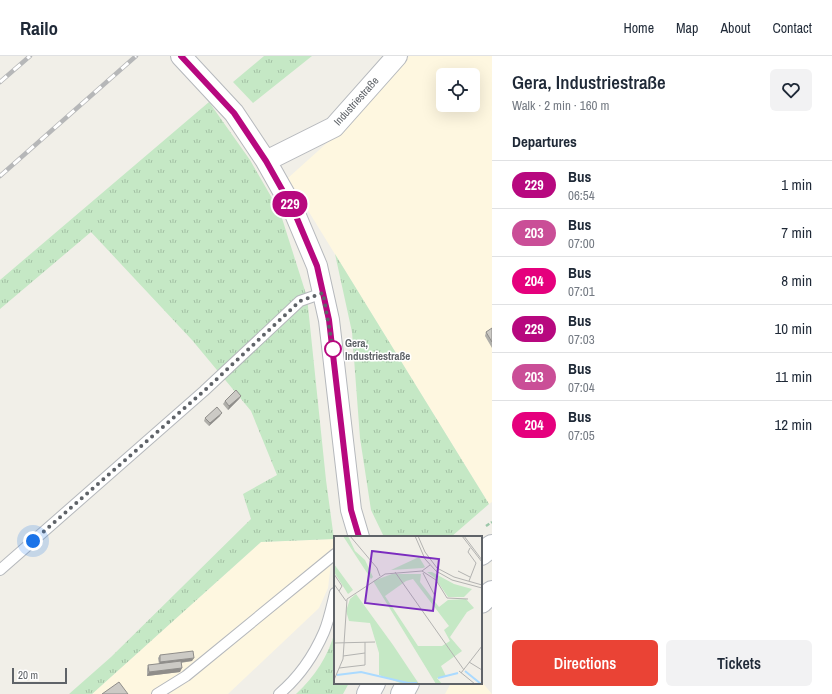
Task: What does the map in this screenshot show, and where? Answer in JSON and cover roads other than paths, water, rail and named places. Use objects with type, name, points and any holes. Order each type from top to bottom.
[{"type":"main road","points":[[482,553],[492,546]]},
{"type":"main road","points":[[482,601],[492,592]]},
{"type":"main road","points":[[368,694],[373,684]]},
{"type":"main road","points":[[402,694],[407,684]]},
{"type":"street","points":[[182,56],[234,113],[266,161],[293,209],[317,266],[329,320],[351,510],[359,536]]},
{"type":"street","name":"Industriestraße","points":[[266,161],[334,127],[397,56]]},
{"type":"lane","points":[[0,570],[204,391],[300,301],[323,293]]},
{"type":"lane","points":[[157,694],[186,676],[334,555]]},
{"type":"lane","points":[[279,694],[291,684],[311,656],[324,631],[334,596]]},
{"type":"railway","points":[[0,82],[30,56]]},
{"type":"railway","points":[[0,176],[136,56]]},
{"type":"place","name":"Gera, Industriestraße","points":[[333,349]]}]
